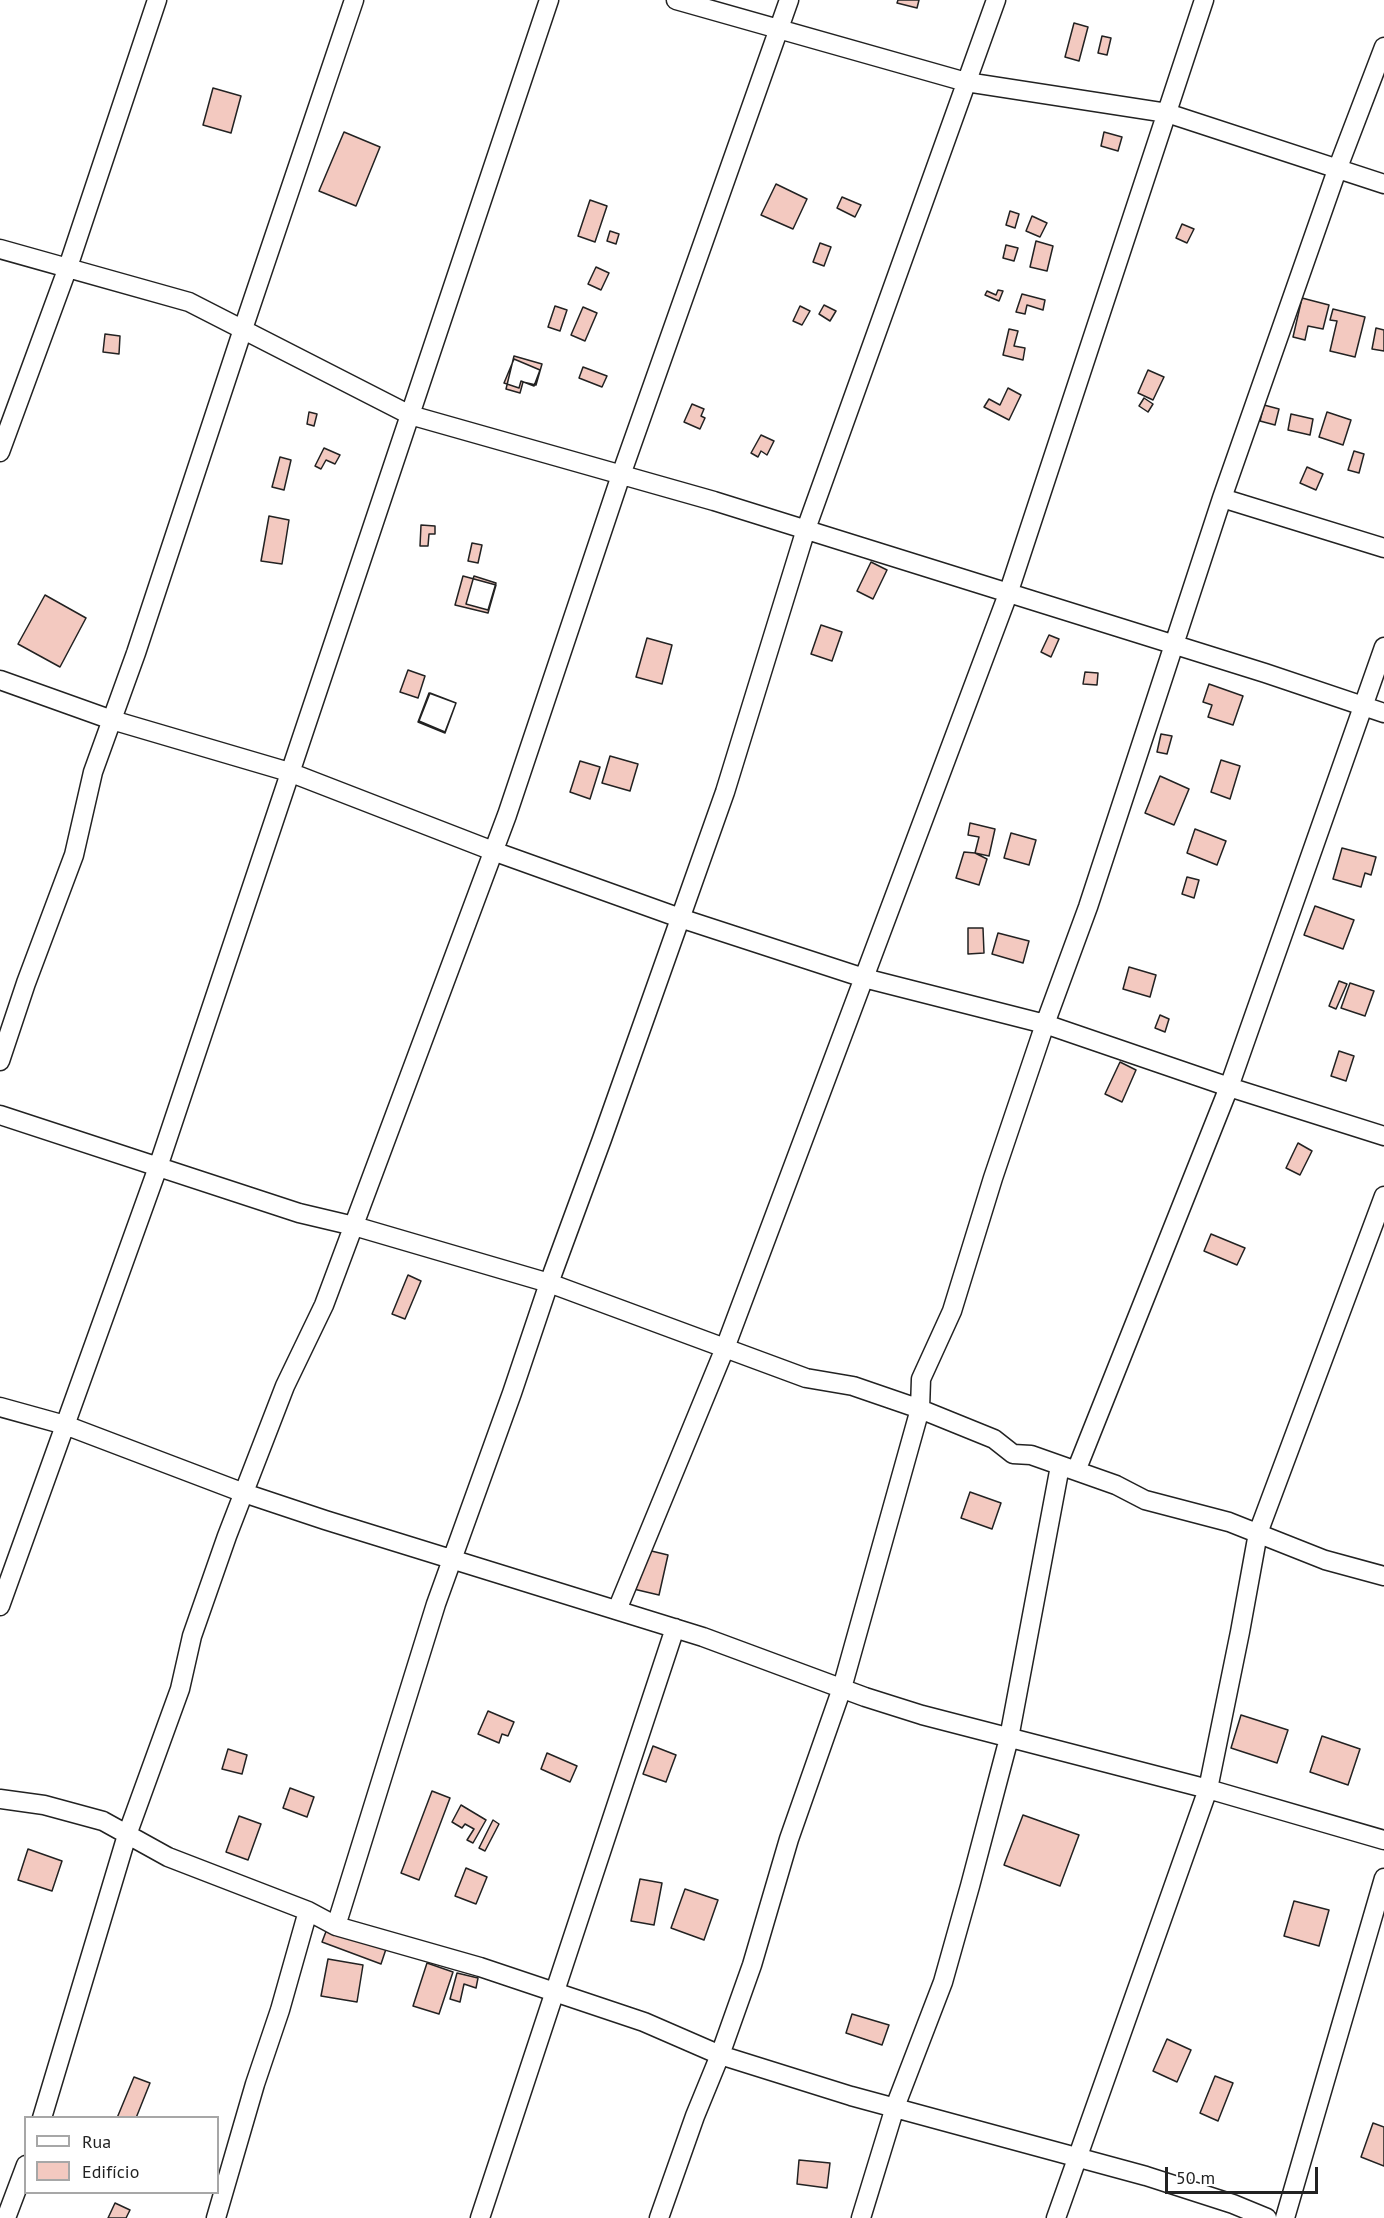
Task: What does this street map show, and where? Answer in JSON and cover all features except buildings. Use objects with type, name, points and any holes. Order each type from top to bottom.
[{"type":"street","points":[[0,452],[68,267],[157,0]]},
{"type":"street","points":[[0,1061],[26,983],[74,855],[93,772],[136,653],[354,0]]},
{"type":"street","points":[[0,1606],[158,1167],[549,0]]},
{"type":"street","points":[[676,0],[966,82],[1167,113],[1384,184]]},
{"type":"street","points":[[43,2116],[127,1835],[180,1689],[192,1636],[285,1386],[324,1305],[493,851],[546,704],[621,475],[789,0]]},
{"type":"street","points":[[336,1926],[452,1559],[725,792],[806,530],[996,0]]},
{"type":"street","points":[[617,1610],[724,1348],[1008,594],[1204,0]]},
{"type":"street","points":[[659,2218],[695,2116],[720,2055],[767,1917],[789,1839],[842,1688],[921,1409],[921,1379],[952,1311],[993,1178],[1088,906],[1221,498],[1337,170],[1384,47]]},
{"type":"street","points":[[0,249],[189,302],[410,415],[806,530],[1174,644],[1384,713]]},
{"type":"street","points":[[1221,498],[1384,548]]},
{"type":"street","points":[[861,2218],[895,2108],[943,1982],[1009,1738],[1068,1469],[1229,1086],[1384,647]]},
{"type":"street","points":[[0,680],[112,720],[290,772],[493,851],[680,918],[864,978],[1045,1024],[1384,1136]]},
{"type":"street","points":[[0,1115],[299,1213],[354,1226],[549,1283],[806,1378],[853,1386],[921,1409],[994,1439],[1013,1454],[1031,1455],[1116,1485],[1145,1500],[1229,1522],[1325,1560],[1384,1576]]},
{"type":"street","points":[[1056,2218],[1208,1789],[1258,1533],[1384,1196]]},
{"type":"street","points":[[0,1407],[65,1425],[244,1493],[382,1539],[675,1628],[922,1715],[1208,1789],[1384,1840]]},
{"type":"street","points":[[480,2218],[675,1628]]},
{"type":"street","points":[[0,1799],[44,1805],[103,1821],[168,1857],[308,1911],[336,1926],[480,1967],[644,2022],[720,2055],[851,2096],[1078,2157],[1233,2204],[1267,2218]]},
{"type":"street","points":[[1285,2218],[1384,1878]]},
{"type":"street","points":[[216,2218],[308,1911]]},
{"type":"street","points":[[6,2218],[24,2170]]}]
